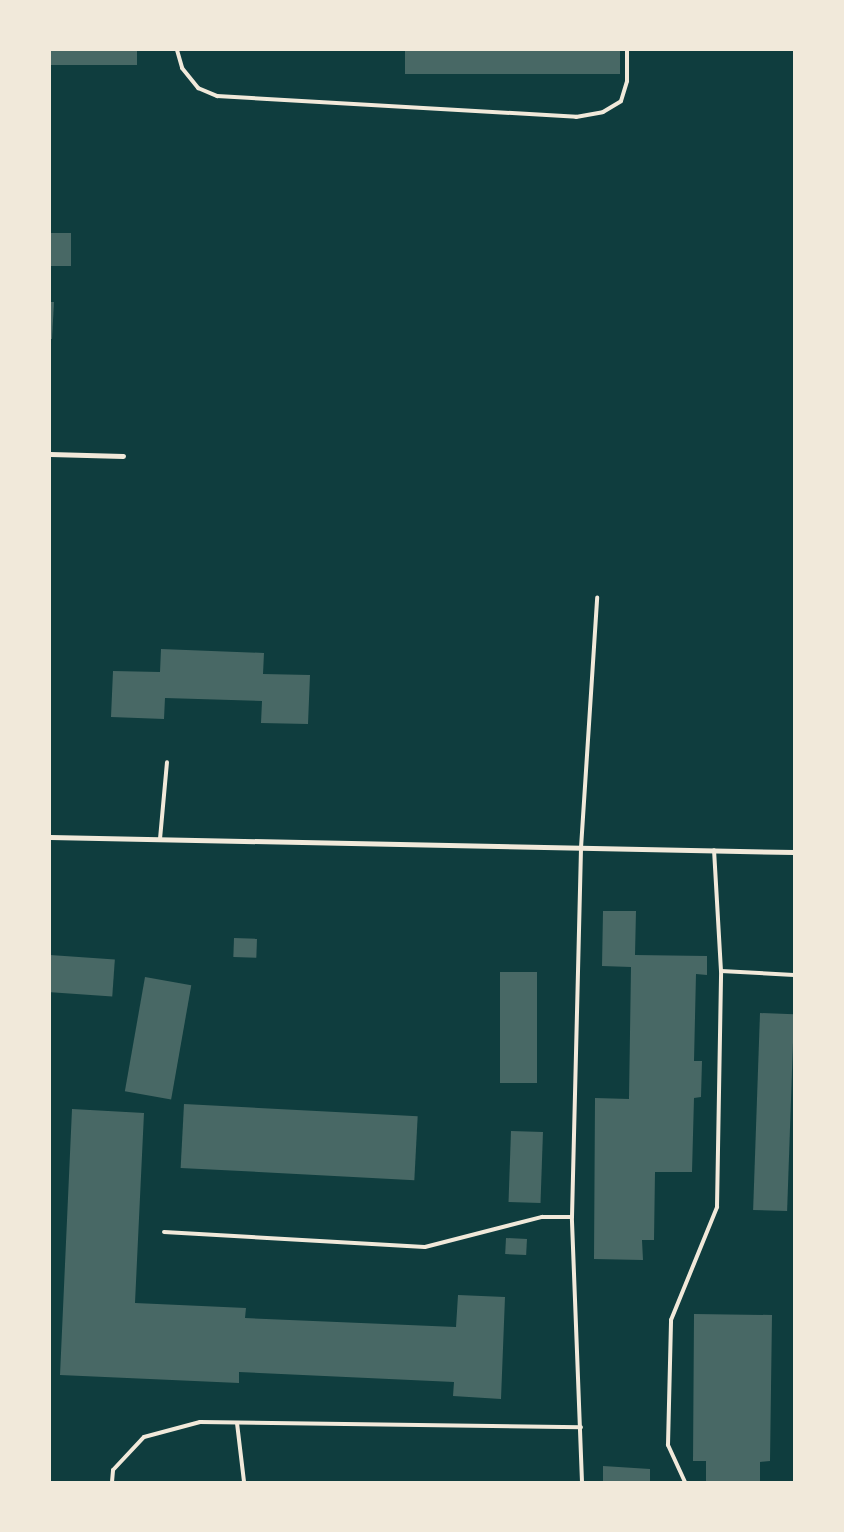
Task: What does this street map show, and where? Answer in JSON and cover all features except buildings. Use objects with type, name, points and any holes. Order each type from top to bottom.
[{"type":"street","points":[[50,454],[122,456]]},
{"type":"street","points":[[50,837],[794,852]]},
{"type":"lane","points":[[177,50],[182,68],[198,88],[217,96],[576,117],[604,112],[621,101],[627,81],[627,50]]},
{"type":"lane","points":[[582,1482],[572,1217],[582,848],[597,598]]},
{"type":"lane","points":[[160,839],[167,762]]},
{"type":"lane","points":[[685,1482],[668,1445],[670,1320],[717,1208],[721,971],[714,850]]},
{"type":"lane","points":[[721,971],[794,975]]},
{"type":"lane","points":[[164,1232],[425,1247],[542,1217],[572,1217]]},
{"type":"lane","points":[[112,1482],[113,1470],[144,1437],[200,1422],[581,1427]]},
{"type":"lane","points":[[237,1423],[244,1482]]}]
